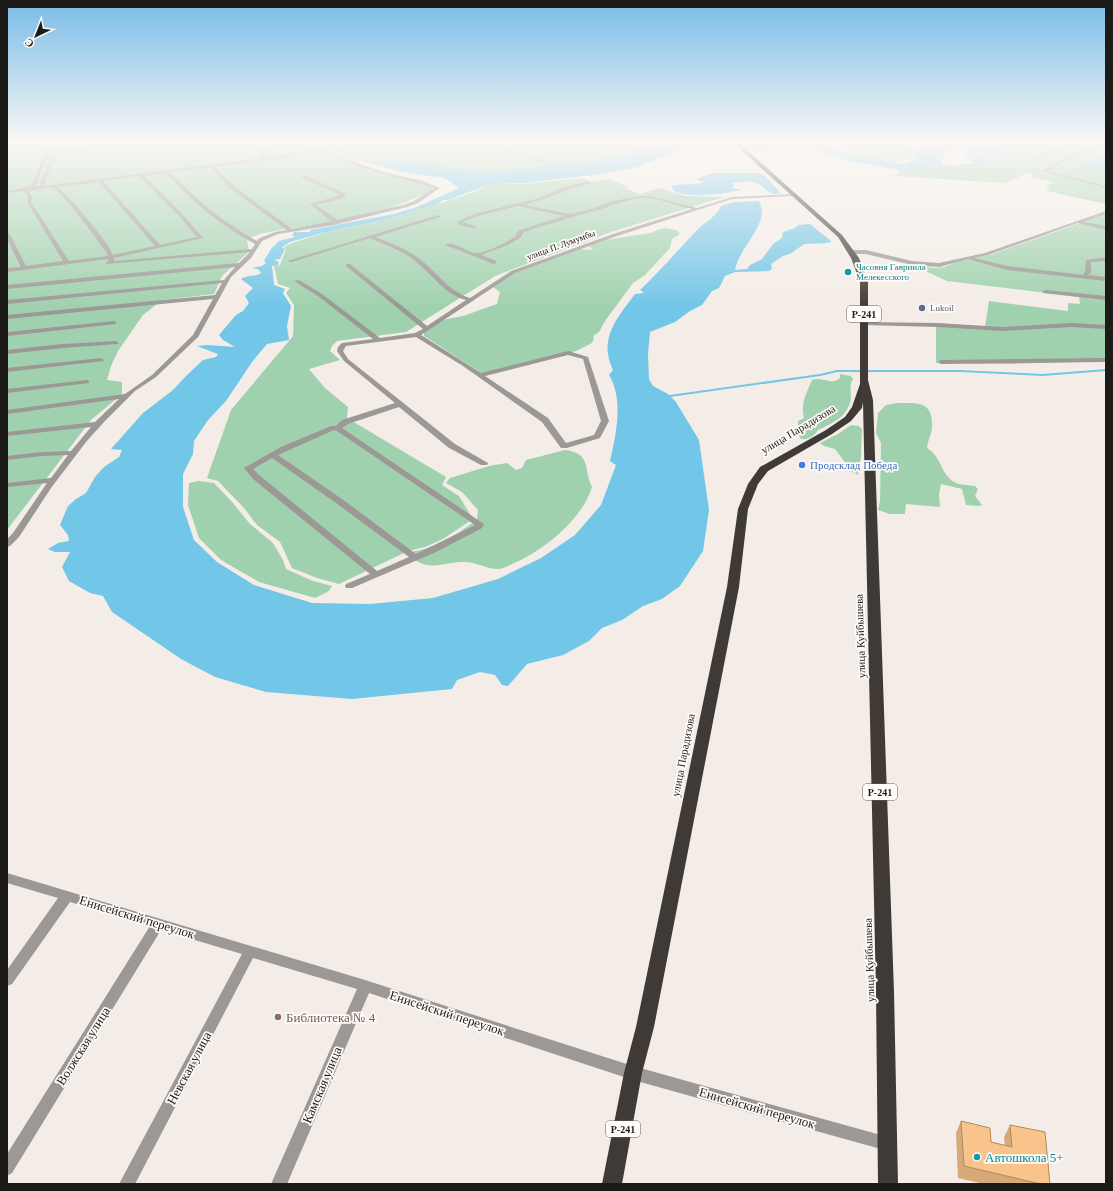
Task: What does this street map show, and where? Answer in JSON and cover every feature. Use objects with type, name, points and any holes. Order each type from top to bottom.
[{"type":"highway","name":"улица Куйбышева","points":[[798,198],[840,236],[854,252],[861,268],[864,282],[864,383],[868,400],[885,968],[888,1184]]},
{"type":"highway","name":"улица Парадизова","points":[[612,1184],[633,1073],[645,1027],[733,587],[743,509],[753,484],[764,469],[829,432],[848,419],[857,408],[864,383]]},
{"type":"street","points":[[30,198],[29,202],[66,262]]},
{"type":"street","points":[[66,198],[109,252],[111,260]]},
{"type":"street","points":[[115,198],[158,246]]},
{"type":"street","points":[[7,270],[66,262],[111,260],[158,246],[200,238],[200,236],[165,198]]},
{"type":"street","points":[[195,198],[256,247]]},
{"type":"street","points":[[246,198],[291,230]]},
{"type":"street","points":[[334,223],[333,219],[312,204],[340,198]]},
{"type":"street","points":[[7,544],[16,535],[53,480],[98,424],[127,396],[154,376],[196,336],[229,276],[256,247],[260,240],[268,236],[291,230],[334,223],[412,204],[422,198]]},
{"type":"street","points":[[474,228],[460,222],[476,216],[545,198]]},
{"type":"street","points":[[476,255],[495,249],[509,242],[518,237],[519,233],[522,231],[594,210],[619,201],[637,198]]},
{"type":"street","points":[[650,198],[698,209]]},
{"type":"street","name":"улица П. Лумумбы","points":[[484,463],[452,446],[400,404],[346,360],[340,351],[341,347],[344,344],[417,335],[513,272],[615,235],[698,209],[736,198],[744,198]]},
{"type":"street","points":[[518,205],[570,216]]},
{"type":"street","points":[[854,252],[866,252],[905,262],[938,265],[986,254],[1106,212]]},
{"type":"street","points":[[290,261],[438,216]]},
{"type":"street","points":[[1078,222],[1106,228]]},
{"type":"street","points":[[7,234],[24,268]]},
{"type":"street","points":[[371,237],[410,255],[434,275],[447,290],[458,297],[471,300]]},
{"type":"street","points":[[448,245],[494,262]]},
{"type":"street","points":[[7,273],[111,260],[256,247]]},
{"type":"street","points":[[968,258],[1007,268],[1106,279]]},
{"type":"street","points":[[1084,276],[1088,272],[1088,261],[1106,259]]},
{"type":"street","points":[[7,287],[240,265]]},
{"type":"street","points":[[348,265],[427,329]]},
{"type":"street","points":[[7,302],[227,281]]},
{"type":"street","points":[[297,281],[320,295],[379,340]]},
{"type":"street","points":[[1045,292],[1106,298]]},
{"type":"street","points":[[7,317],[218,297]]},
{"type":"street","points":[[7,334],[114,323]]},
{"type":"street","points":[[865,324],[938,325],[1002,329],[1071,325],[1106,327]]},
{"type":"street","points":[[417,335],[480,375],[545,420],[564,446],[597,436],[605,421],[586,358],[568,353],[480,375]]},
{"type":"street","points":[[7,352],[63,346],[116,343]]},
{"type":"street","points":[[7,370],[101,360]]},
{"type":"street","points":[[941,362],[1106,360]]},
{"type":"street","points":[[7,391],[87,382]]},
{"type":"street","points":[[7,412],[127,396]]},
{"type":"street","points":[[337,429],[345,422],[400,404]]},
{"type":"street","points":[[7,434],[98,424]]},
{"type":"street","points":[[349,586],[433,550],[479,526],[480,524],[334,428],[248,468],[256,477],[376,574]]},
{"type":"street","points":[[7,458],[42,454],[74,453]]},
{"type":"street","points":[[274,455],[414,557]]},
{"type":"street","points":[[7,485],[53,480]]},
{"type":"street","name":"Енисейский переулок","points":[[7,878],[365,986],[633,1073],[888,1144]]},
{"type":"street","points":[[7,980],[67,896]]},
{"type":"street","name":"Волжская улица","points":[[7,1168],[158,924]]},
{"type":"street","name":"Невская улица","points":[[127,1184],[250,952]]},
{"type":"street","name":"Камская улица","points":[[279,1184],[365,986]]},
{"type":"green space","points":[[7,198],[417,198],[388,208],[339,220],[257,235],[247,240],[249,252],[222,276],[214,294],[162,300],[143,315],[118,351],[111,366],[107,380],[122,382],[122,394],[91,420],[7,530]]},
{"type":"green space","points":[[458,198],[722,198],[611,232],[495,276],[406,332],[337,341],[332,346],[330,351],[340,360],[309,369],[325,388],[348,407],[347,418],[446,477],[442,485],[459,496],[473,519],[443,539],[425,547],[408,551],[339,584],[317,578],[292,568],[280,542],[257,525],[244,508],[218,481],[207,478],[231,410],[293,336],[294,305],[286,293],[290,288],[278,284],[274,266],[280,265],[286,249],[284,247],[324,233],[390,219]]},
{"type":"green space","points":[[1077,198],[1106,198],[1106,204]]},
{"type":"green space","points":[[1106,214],[1106,361],[1011,364],[936,363],[936,326],[985,327],[989,301],[1068,311],[1068,303],[1080,304],[1079,297],[947,281],[912,265],[934,268],[944,267],[962,260],[990,255]]},
{"type":"green space","points":[[666,228],[676,230],[680,234],[672,239],[670,248],[645,275],[633,283],[605,321],[599,332],[593,336],[594,338],[592,343],[576,351],[483,374],[424,336],[424,332],[442,320],[463,316],[497,304],[500,292],[493,287],[514,273],[580,249],[593,250],[589,246],[605,240],[651,233],[659,229]]},
{"type":"green space","points":[[840,374],[851,376],[853,379],[851,386],[851,398],[847,410],[839,418],[818,430],[811,437],[801,439],[798,433],[798,421],[804,418],[803,403],[812,380],[819,379],[833,381],[840,378]]},
{"type":"green space","points":[[897,403],[917,403],[926,407],[930,411],[932,426],[927,448],[936,456],[949,478],[956,483],[975,486],[978,489],[975,496],[982,505],[966,505],[962,489],[941,484],[939,495],[940,507],[906,504],[905,514],[890,514],[878,510],[880,501],[881,443],[876,433],[878,413],[886,405]]},
{"type":"green space","points":[[851,425],[859,426],[862,429],[861,456],[858,475],[852,472],[835,449],[824,446],[820,443],[838,434]]},
{"type":"green space","points":[[565,450],[574,452],[583,458],[592,487],[580,511],[560,533],[548,543],[509,566],[498,569],[467,562],[429,565],[416,561],[409,556],[409,552],[429,548],[453,536],[477,520],[478,510],[462,492],[446,483],[450,478],[489,466],[507,463],[516,470],[522,468],[526,460]]},
{"type":"green space","points":[[198,481],[214,483],[250,524],[273,543],[283,560],[286,569],[313,581],[332,586],[329,591],[315,598],[259,582],[221,560],[199,538],[188,505],[189,483]]},
{"type":"water","points":[[438,198],[454,198],[443,200],[437,204],[389,219],[323,233],[290,242],[282,247],[285,249],[280,259],[274,260],[279,262],[278,265],[272,266],[274,285],[285,289],[283,293],[291,306],[287,326],[289,340],[267,344],[252,362],[226,401],[208,420],[194,441],[193,454],[183,474],[183,507],[194,540],[217,562],[254,585],[312,603],[370,604],[433,598],[498,579],[541,558],[575,535],[601,505],[616,465],[610,461],[616,429],[617,406],[614,385],[609,375],[613,370],[609,359],[609,339],[616,320],[635,294],[644,293],[640,290],[697,230],[719,210],[721,206],[735,202],[759,201],[762,212],[757,228],[740,255],[735,270],[747,269],[750,265],[762,259],[773,244],[782,238],[783,232],[799,225],[810,224],[831,242],[804,244],[790,254],[783,256],[771,264],[772,269],[769,271],[735,272],[725,276],[719,288],[712,291],[702,305],[690,311],[675,322],[650,332],[648,354],[649,379],[653,386],[668,394],[676,402],[699,440],[709,510],[703,551],[680,586],[662,599],[643,606],[622,620],[602,628],[589,641],[563,655],[527,664],[508,686],[502,685],[495,675],[480,672],[457,680],[452,689],[352,699],[266,692],[215,677],[181,659],[112,612],[103,596],[90,593],[69,581],[62,567],[70,552],[55,552],[48,549],[58,543],[69,541],[68,535],[60,525],[68,506],[86,493],[95,477],[104,467],[119,457],[122,450],[111,449],[143,413],[173,390],[203,360],[216,357],[218,354],[197,346],[208,345],[235,347],[223,340],[219,335],[236,315],[243,311],[249,303],[245,296],[253,288],[241,279],[261,273],[258,269],[252,268],[262,266],[266,263],[264,261],[271,249],[279,241],[295,237],[292,235],[294,232],[310,232],[310,230],[394,214],[417,207]]},
{"type":"building","name":"Автошкола 5+","points":[[961,1121],[990,1128],[991,1142],[1012,1147],[1010,1125],[1045,1132],[1050,1184],[1041,1184],[964,1166]]},
{"type":"waterway","points":[[670,396],[820,375],[837,371],[960,371],[1043,375],[1106,370]]},
{"type":"place","name":"Часовня Гавриила Мелекесского","points":[[848,272]]},
{"type":"place","name":"Lukoil","points":[[922,308]]},
{"type":"place","name":"Продсклад Победа","points":[[802,465]]},
{"type":"place","name":"Библиотека № 4","points":[[278,1017]]},
{"type":"place","name":"Автошкола 5+","points":[[977,1157]]}]
